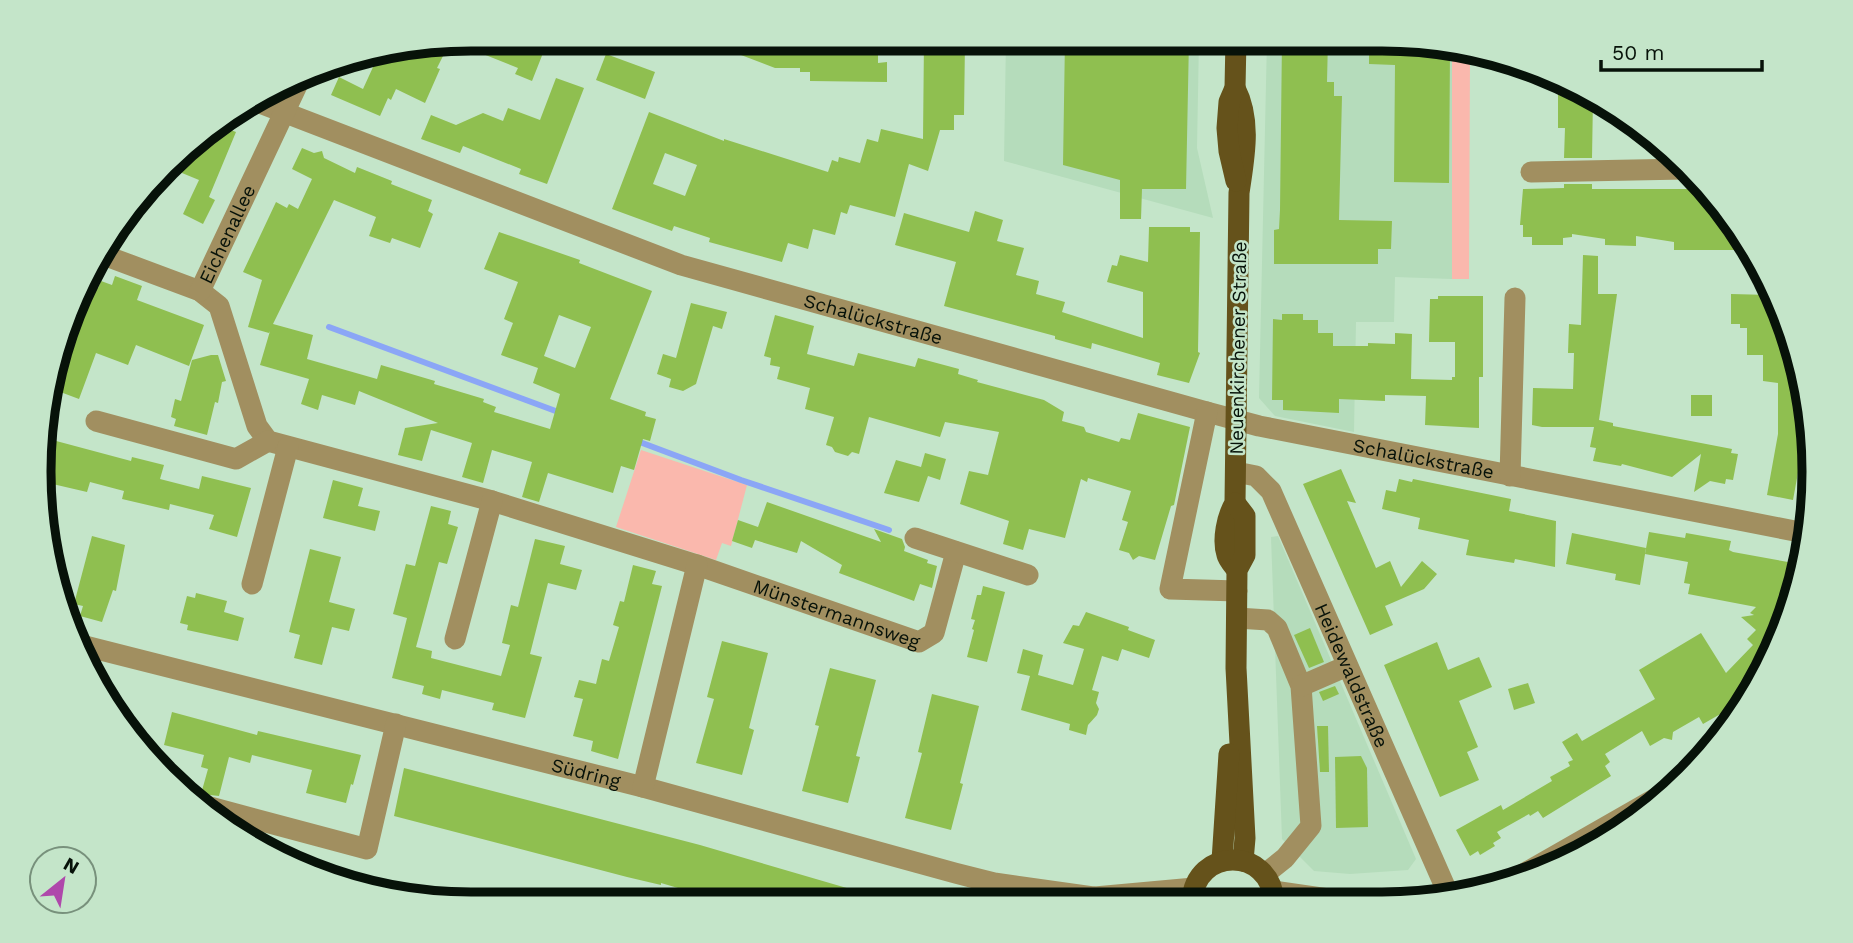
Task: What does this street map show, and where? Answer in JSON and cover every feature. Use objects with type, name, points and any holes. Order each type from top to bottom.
[{"type":"main road","name":"Neuenkirchener Straße","points":[[1222,861],[1236,668],[1237,581],[1245,555],[1245,516],[1236,503],[1239,193],[1245,128],[1242,101],[1236,88],[1236,51]]},
{"type":"main road","name":"Neuenkirchener Straße","points":[[1236,668],[1245,838],[1243,861]]},
{"type":"main road","points":[[1194,892],[1200,876],[1222,861],[1243,861],[1255,866],[1271,889]]},
{"type":"street","name":"Eichenallee","points":[[109,257],[200,291],[295,90]]},
{"type":"street","name":"Schalückstraße","points":[[265,105],[681,265],[1208,412],[1259,426],[1798,532]]},
{"type":"street","points":[[1531,172],[1674,169]]},
{"type":"street","points":[[200,291],[219,306],[257,426],[278,444]]},
{"type":"street","name":"Schalückstraße","points":[[1510,476],[1515,298]]},
{"type":"street","points":[[1208,412],[1170,589],[1237,581]]},
{"type":"street","points":[[96,421],[236,458],[278,444]]},
{"type":"street","points":[[253,583],[278,444]]},
{"type":"street","name":"Münstermannsweg","points":[[278,444],[492,501],[697,565],[919,642],[934,633],[956,552]]},
{"type":"street","name":"Heidewaldstraße","points":[[1236,472],[1256,476],[1271,491],[1446,887]]},
{"type":"street","points":[[455,639],[492,501]]},
{"type":"street","points":[[915,538],[1028,575]]},
{"type":"street","points":[[643,787],[697,565]]},
{"type":"street","points":[[1237,618],[1268,620],[1277,628],[1301,686],[1311,826],[1284,858],[1271,889],[1289,892]]},
{"type":"street","name":"Südring","points":[[89,647],[643,787],[994,883],[1049,892]]},
{"type":"street","points":[[1301,686],[1347,666]]},
{"type":"street","points":[[223,811],[367,849],[396,724]]},
{"type":"street","points":[[1563,851],[1609,825]]},
{"type":"shaded area","points":[[1006,51],[1199,51],[1197,148],[1213,218],[1004,161]]},
{"type":"shaded area","points":[[1267,51],[1382,51],[1452,57],[1452,279],[1395,277],[1394,322],[1356,322],[1354,432],[1275,416],[1259,398]]},
{"type":"shaded area","points":[[1452,57],[1470,60],[1469,279],[1452,279]]},
{"type":"shaded area","points":[[641,450],[747,485],[731,546],[722,543],[716,560],[616,527]]},
{"type":"shaded area","points":[[1278,536],[1416,859],[1408,870],[1350,874],[1314,871],[1282,839],[1271,537]]},
{"type":"building","points":[[484,51],[544,51],[532,81],[515,74],[518,68],[483,54]]},
{"type":"building","points":[[730,51],[878,51],[878,63],[887,62],[887,82],[810,81],[810,72],[800,72],[800,68],[775,68]]},
{"type":"building","points":[[924,51],[965,51],[964,115],[954,115],[954,130],[940,130],[928,171],[909,164],[895,217],[850,205],[847,214],[841,212],[835,235],[813,229],[808,249],[788,243],[782,262],[709,242],[710,238],[674,226],[672,231],[612,209],[649,112],[724,141],[828,172],[832,160],[838,162],[839,157],[860,163],[867,139],[878,142],[881,129],[923,139]],"holes":[[[665,153],[697,165],[685,196],[653,184]]]},
{"type":"building","points":[[1065,51],[1189,51],[1186,189],[1142,189],[1141,219],[1120,219],[1120,180],[1063,165]]},
{"type":"building","points":[[1282,51],[1328,51],[1327,82],[1334,82],[1334,96],[1342,96],[1339,220],[1392,221],[1391,249],[1378,249],[1378,264],[1274,264],[1274,230],[1279,229]]},
{"type":"building","points":[[1369,51],[1450,56],[1449,183],[1394,182],[1395,65],[1369,64]]},
{"type":"building","points":[[445,52],[425,103],[396,89],[391,100],[388,98],[380,116],[331,95],[339,77],[363,89],[375,62]]},
{"type":"building","points":[[606,54],[655,72],[645,99],[596,80]]},
{"type":"building","points":[[556,78],[584,88],[547,184],[519,174],[521,169],[463,146],[460,153],[421,139],[431,115],[456,125],[483,113],[503,121],[508,108],[540,120]]},
{"type":"building","points":[[1558,91],[1593,108],[1592,158],[1564,158],[1565,128],[1558,128]]},
{"type":"building","points":[[228,129],[236,132],[209,197],[215,200],[203,224],[183,214],[199,180],[182,173],[186,163]]},
{"type":"building","points":[[302,148],[314,153],[322,151],[324,158],[355,173],[357,167],[432,200],[428,211],[433,214],[420,248],[392,238],[390,243],[369,236],[376,217],[334,200],[273,324],[313,335],[307,359],[377,379],[381,365],[484,399],[483,402],[496,407],[494,412],[550,429],[560,394],[533,383],[538,368],[501,355],[513,323],[504,319],[518,282],[484,269],[499,232],[580,260],[579,263],[652,291],[610,399],[646,412],[645,416],[656,419],[650,441],[643,439],[634,470],[621,466],[613,493],[548,473],[539,502],[522,497],[532,462],[492,450],[483,483],[462,477],[472,443],[431,430],[422,461],[398,455],[405,428],[438,423],[359,391],[355,405],[322,395],[318,410],[301,404],[309,379],[260,365],[270,331],[269,333],[248,327],[262,280],[243,272],[276,202],[287,208],[289,204],[298,209],[312,179],[292,169]],"holes":[[[559,315],[591,327],[575,368],[544,356]]]},
{"type":"building","points":[[1564,184],[1592,184],[1592,189],[1693,189],[1739,250],[1674,250],[1674,242],[1636,236],[1636,246],[1605,245],[1605,239],[1572,234],[1572,237],[1563,238],[1563,245],[1532,245],[1532,237],[1523,237],[1523,225],[1520,225],[1523,189],[1564,188]]},
{"type":"building","points":[[975,211],[1003,220],[997,241],[1024,248],[1016,275],[1039,281],[1036,294],[1065,302],[1062,312],[1143,338],[1143,292],[1107,282],[1112,265],[1117,266],[1120,255],[1148,262],[1149,227],[1190,227],[1190,232],[1200,232],[1200,353],[1189,383],[1157,375],[1160,363],[1092,343],[1091,349],[1055,339],[1055,336],[944,306],[956,262],[895,245],[904,213],[969,232]]},
{"type":"building","points":[[1583,255],[1598,256],[1598,294],[1617,294],[1599,420],[1613,423],[1613,426],[1732,449],[1731,453],[1738,454],[1733,480],[1726,479],[1725,484],[1710,481],[1694,492],[1701,454],[1672,477],[1622,464],[1593,461],[1596,448],[1590,447],[1594,427],[1532,425],[1533,388],[1573,389],[1574,353],[1568,353],[1569,324],[1581,325]]},
{"type":"building","points":[[115,276],[142,286],[137,300],[204,325],[189,366],[136,345],[128,365],[96,353],[79,399],[59,391],[73,336],[94,286],[98,288],[101,281],[112,285]]},
{"type":"building","points":[[1731,294],[1763,295],[1780,336],[1797,406],[1797,444],[1801,445],[1801,454],[1793,500],[1767,495],[1778,434],[1778,383],[1763,381],[1763,355],[1747,355],[1747,328],[1740,328],[1740,324],[1731,324]]},
{"type":"building","points":[[1438,296],[1483,296],[1483,377],[1479,377],[1479,428],[1425,425],[1426,396],[1385,395],[1385,401],[1339,399],[1339,413],[1283,410],[1283,400],[1272,400],[1273,319],[1282,320],[1282,314],[1303,314],[1303,320],[1318,320],[1318,333],[1333,333],[1333,346],[1395,344],[1395,333],[1412,334],[1411,379],[1452,380],[1452,377],[1455,377],[1455,342],[1429,342],[1430,299],[1438,299]]},
{"type":"building","points":[[691,303],[727,312],[722,329],[713,326],[696,384],[683,391],[669,387],[671,379],[657,374],[663,354],[676,358]]},
{"type":"building","points":[[775,315],[814,326],[807,354],[854,366],[858,353],[915,367],[918,358],[959,369],[958,374],[978,380],[977,382],[1044,400],[1064,412],[1062,421],[1119,442],[1121,438],[1130,440],[1138,413],[1190,427],[1174,505],[1171,506],[1155,560],[1139,556],[1133,560],[1129,553],[1119,550],[1128,522],[1122,520],[1131,491],[1088,478],[1087,482],[1081,479],[1065,538],[1029,529],[1023,550],[1003,544],[1009,521],[960,504],[969,471],[988,475],[999,432],[945,422],[940,437],[869,417],[859,454],[852,452],[848,456],[835,452],[832,447],[826,445],[834,417],[805,409],[810,388],[777,379],[780,367],[770,365],[771,358],[764,356]]},
{"type":"building","points":[[218,355],[226,381],[222,382],[207,435],[174,426],[176,419],[171,417],[175,399],[181,401],[192,360]]},
{"type":"building","points":[[1691,395],[1712,395],[1712,416],[1691,416]]},
{"type":"building","points":[[52,440],[131,461],[132,457],[164,465],[160,479],[199,489],[202,476],[251,488],[237,537],[209,529],[214,515],[170,504],[169,510],[122,499],[124,491],[90,482],[87,492],[51,484]]},
{"type":"building","points":[[925,453],[946,459],[940,480],[928,476],[919,502],[884,493],[896,460],[921,467]]},
{"type":"building","points":[[1341,469],[1356,503],[1347,501],[1376,568],[1390,561],[1401,587],[1422,561],[1437,574],[1424,589],[1385,606],[1393,625],[1370,635],[1303,484]]},
{"type":"building","points":[[1399,479],[1412,482],[1413,479],[1511,499],[1509,511],[1556,521],[1555,567],[1515,559],[1514,563],[1466,555],[1469,540],[1418,529],[1420,518],[1382,509],[1386,490],[1396,492]]},
{"type":"building","points":[[333,480],[363,488],[358,506],[380,511],[375,531],[323,518]]},
{"type":"building","points":[[767,502],[881,542],[874,529],[902,539],[904,551],[937,566],[932,588],[920,584],[914,601],[839,573],[842,565],[801,541],[797,553],[755,540],[752,548],[732,541],[738,520],[758,527]]},
{"type":"building","points":[[431,506],[451,511],[448,524],[458,527],[447,564],[439,562],[416,647],[432,651],[431,658],[501,676],[510,645],[502,643],[511,605],[518,607],[535,539],[565,546],[560,564],[582,570],[576,590],[548,583],[530,654],[542,657],[525,718],[492,710],[494,703],[442,690],[440,699],[422,694],[424,686],[392,678],[407,618],[393,614],[406,564],[415,566]]},
{"type":"building","points":[[1649,532],[1685,538],[1686,533],[1731,541],[1729,550],[1733,552],[1788,562],[1778,612],[1746,682],[1728,710],[1703,724],[1699,717],[1673,732],[1672,740],[1664,738],[1650,746],[1642,731],[1605,754],[1610,762],[1605,766],[1611,776],[1543,818],[1538,811],[1497,832],[1501,838],[1493,843],[1495,846],[1480,855],[1478,851],[1470,856],[1456,830],[1501,805],[1503,810],[1552,781],[1550,777],[1570,766],[1568,762],[1573,760],[1562,742],[1577,733],[1582,741],[1655,699],[1639,670],[1701,633],[1726,673],[1753,645],[1747,639],[1756,630],[1741,617],[1754,615],[1750,613],[1756,607],[1688,594],[1690,584],[1684,583],[1688,562],[1645,554]]},
{"type":"building","points":[[1572,533],[1646,548],[1640,585],[1615,580],[1616,574],[1566,564]]},
{"type":"building","points":[[92,536],[125,545],[116,591],[113,590],[102,622],[80,616],[83,606],[74,604]]},
{"type":"building","points":[[310,549],[341,557],[329,602],[355,609],[349,631],[332,627],[322,665],[294,658],[300,635],[289,632]]},
{"type":"building","points":[[633,565],[656,571],[652,584],[662,586],[618,759],[591,751],[593,741],[573,736],[583,699],[574,697],[579,680],[596,684],[602,659],[609,661],[619,627],[613,625],[620,601],[624,602]]},
{"type":"building","points":[[983,586],[1005,592],[987,662],[967,657],[974,630],[975,620],[971,619],[977,595],[981,595]]},
{"type":"building","points":[[196,593],[227,601],[224,612],[244,618],[238,641],[187,630],[188,625],[180,623],[187,596],[195,598]]},
{"type":"building","points":[[1086,612],[1129,627],[1128,630],[1155,640],[1149,658],[1122,649],[1118,661],[1102,656],[1092,690],[1099,692],[1096,703],[1099,709],[1088,725],[1086,735],[1069,730],[1070,724],[1021,710],[1030,676],[1017,673],[1023,649],[1043,655],[1038,675],[1073,685],[1084,649],[1063,643],[1073,625],[1079,626]]},
{"type":"building","points":[[1310,628],[1324,662],[1309,668],[1294,635]]},
{"type":"building","points":[[722,641],[768,653],[749,728],[754,730],[742,775],[696,763],[714,699],[707,697]]},
{"type":"building","points":[[1437,642],[1448,670],[1479,657],[1492,687],[1459,701],[1478,747],[1467,752],[1479,780],[1440,797],[1384,665]]},
{"type":"building","points":[[830,668],[876,680],[856,756],[860,757],[848,803],[802,791],[819,726],[815,725]]},
{"type":"building","points":[[1528,683],[1535,703],[1514,710],[1508,689]]},
{"type":"building","points":[[1335,686],[1339,694],[1323,701],[1319,692]]},
{"type":"building","points":[[932,694],[979,706],[951,830],[905,818],[922,753],[918,752]]},
{"type":"building","points":[[172,712],[257,735],[258,731],[361,755],[346,803],[306,793],[312,770],[252,755],[250,763],[229,757],[219,796],[201,794],[208,769],[201,767],[204,755],[164,745]]},
{"type":"building","points":[[1317,726],[1328,726],[1329,772],[1320,772]]},
{"type":"building","points":[[1361,756],[1367,768],[1368,827],[1336,828],[1335,757]]},
{"type":"building","points":[[404,768],[700,845],[861,892],[692,892],[394,816]]},
{"type":"waterway","points":[[329,327],[561,413]]},
{"type":"waterway","points":[[637,441],[741,480],[889,530]]}]
